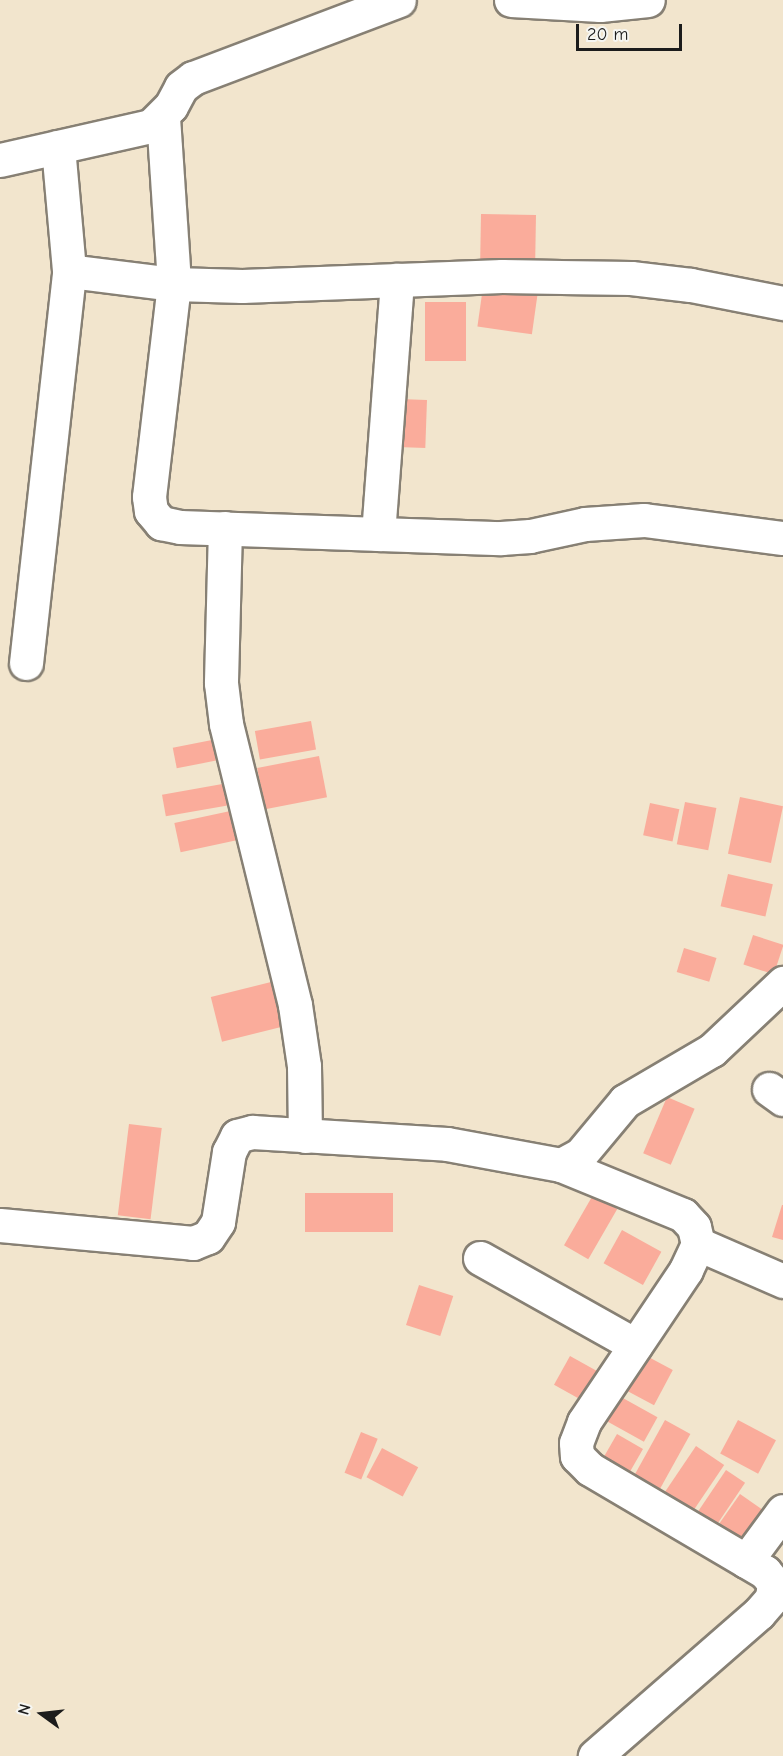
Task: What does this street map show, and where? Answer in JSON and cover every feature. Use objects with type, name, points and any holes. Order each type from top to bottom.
[{"type":"street","points":[[0,160],[151,126],[163,117],[181,87],[193,78],[399,0]]},
{"type":"street","points":[[511,0],[600,5],[648,0]]},
{"type":"street","points":[[163,117],[174,284],[149,497],[151,512],[161,523],[180,527],[378,534],[530,536],[585,524],[644,520],[783,538]]},
{"type":"street","points":[[26,663],[69,271],[58,147]]},
{"type":"street","points":[[69,271],[174,284],[242,286],[397,280],[631,278],[692,285],[783,303]]},
{"type":"street","points":[[378,534],[397,280]]},
{"type":"street","points":[[225,528],[221,683],[225,714],[295,1005],[304,1066],[305,1136]]},
{"type":"street","points":[[561,1165],[580,1155],[625,1101],[712,1050],[783,983]]},
{"type":"street","points":[[0,1225],[193,1243],[208,1237],[218,1222],[229,1152],[237,1136],[252,1132],[447,1144],[561,1165],[683,1215],[694,1227],[698,1244],[686,1270],[584,1422],[576,1443],[577,1456],[590,1469],[765,1572],[774,1583],[772,1598],[595,1756]]},
{"type":"street","points":[[698,1244],[783,1281]]},
{"type":"street","points":[[480,1258],[635,1345]]},
{"type":"street","points":[[746,1561],[783,1511]]},
{"type":"building","points":[[481,214],[536,215],[535,268],[480,267]]},
{"type":"building","points":[[483,287],[537,295],[532,334],[477,327]]},
{"type":"building","points":[[425,302],[466,302],[466,361],[425,361]]},
{"type":"building","points":[[399,399],[427,400],[425,448],[397,447]]},
{"type":"building","points":[[311,721],[316,750],[260,759],[255,731]]},
{"type":"building","points":[[212,740],[216,761],[177,768],[173,748]]},
{"type":"building","points":[[319,756],[327,797],[265,809],[257,768]]},
{"type":"building","points":[[228,783],[232,805],[166,816],[162,795]]},
{"type":"building","points":[[740,797],[783,806],[771,863],[728,854]]},
{"type":"building","points":[[685,802],[716,808],[708,850],[677,844]]},
{"type":"building","points":[[650,803],[679,809],[672,842],[643,835]]},
{"type":"building","points":[[235,810],[241,839],[181,852],[174,823]]},
{"type":"building","points":[[728,874],[773,884],[765,917],[721,906]]},
{"type":"building","points":[[753,935],[783,945],[774,974],[743,964]]},
{"type":"building","points":[[684,948],[717,958],[709,982],[677,972]]},
{"type":"building","points":[[271,982],[282,1027],[222,1042],[211,997]]},
{"type":"building","points":[[667,1097],[695,1109],[671,1165],[643,1153]]},
{"type":"building","points":[[129,1124],[162,1128],[151,1219],[118,1215]]},
{"type":"building","points":[[305,1193],[393,1193],[393,1232],[305,1232]]},
{"type":"building","points":[[593,1195],[617,1209],[588,1259],[564,1245]]},
{"type":"building","points":[[783,1205],[783,1240],[772,1237]]},
{"type":"building","points":[[622,1230],[661,1252],[643,1285],[604,1263]]},
{"type":"building","points":[[419,1285],[453,1296],[440,1336],[406,1325]]},
{"type":"building","points":[[641,1353],[673,1370],[654,1405],[622,1388]]},
{"type":"building","points":[[570,1356],[603,1374],[587,1403],[554,1385]]},
{"type":"building","points":[[612,1392],[657,1417],[644,1442],[598,1416]]},
{"type":"building","points":[[665,1420],[690,1434],[658,1492],[633,1478]]},
{"type":"building","points":[[738,1420],[776,1440],[758,1474],[720,1454]]},
{"type":"building","points":[[361,1432],[378,1439],[361,1480],[345,1473]]},
{"type":"building","points":[[617,1434],[643,1449],[629,1472],[604,1457]]},
{"type":"building","points":[[696,1446],[724,1465],[692,1513],[664,1494]]},
{"type":"building","points":[[382,1448],[418,1467],[403,1496],[367,1477]]},
{"type":"building","points":[[726,1470],[745,1483],[714,1529],[695,1516]]},
{"type":"building","points":[[740,1494],[770,1515],[747,1548],[717,1527]]}]
